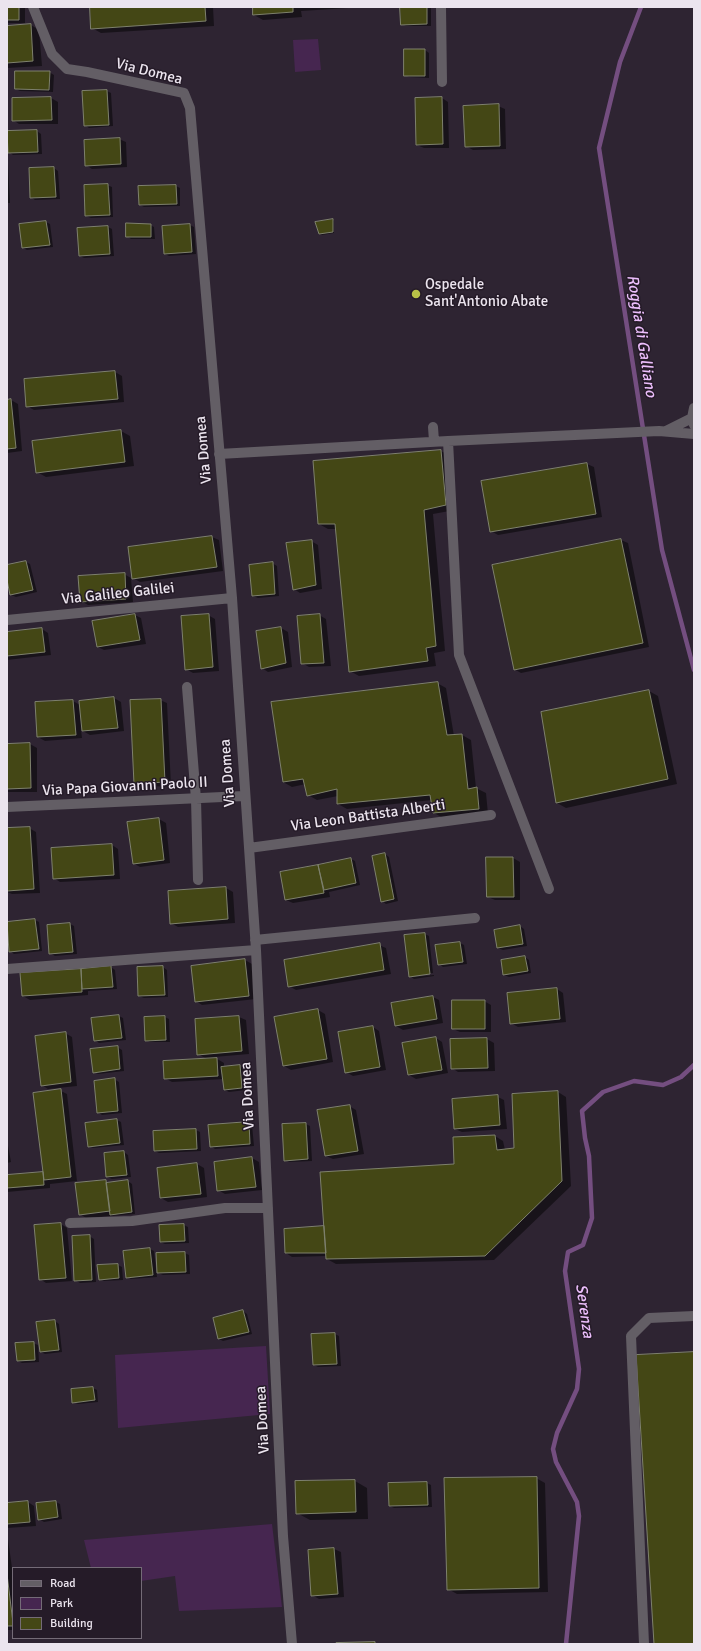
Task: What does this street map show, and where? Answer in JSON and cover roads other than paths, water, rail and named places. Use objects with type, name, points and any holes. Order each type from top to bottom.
[{"type":"street","name":"Via Domea","points":[[33,7],[52,54],[67,69],[184,93],[190,108],[232,598],[244,796],[249,848],[268,1208],[283,1536],[292,1644]]},
{"type":"street","points":[[441,7],[442,82]]},
{"type":"street","points":[[663,431],[693,417]]},
{"type":"street","points":[[433,427],[434,441]]},
{"type":"street","points":[[219,454],[448,440],[626,432],[663,431],[694,434]]},
{"type":"street","points":[[448,440],[459,655],[549,889]]},
{"type":"street","name":"Via Galileo Galilei","points":[[7,620],[232,598]]},
{"type":"street","points":[[187,687],[196,798],[198,880]]},
{"type":"street","name":"Via Papa Giovanni Paolo II","points":[[7,807],[244,796]]},
{"type":"street","name":"Via Leon Battista Alberti","points":[[249,848],[491,815]]},
{"type":"street","points":[[7,969],[255,945],[475,918]]},
{"type":"street","points":[[70,1223],[132,1221],[225,1208],[268,1208]]},
{"type":"street","points":[[644,1644],[631,1336],[649,1318],[694,1316]]},
{"type":"waterway","name":"Roggia di Galliano","points":[[641,7],[620,62],[599,148],[662,550],[694,670]]},
{"type":"waterway","name":"Serenza","points":[[566,1644],[579,1516],[577,1502],[556,1462],[553,1449],[557,1433],[577,1389],[579,1369],[565,1271],[568,1252],[583,1245],[592,1218],[589,1156],[582,1111],[603,1092],[634,1081],[663,1085],[681,1077],[694,1065]]},
{"type":"place","name":"Ospedale Sant'Antonio Abate","points":[[416,294]]}]
